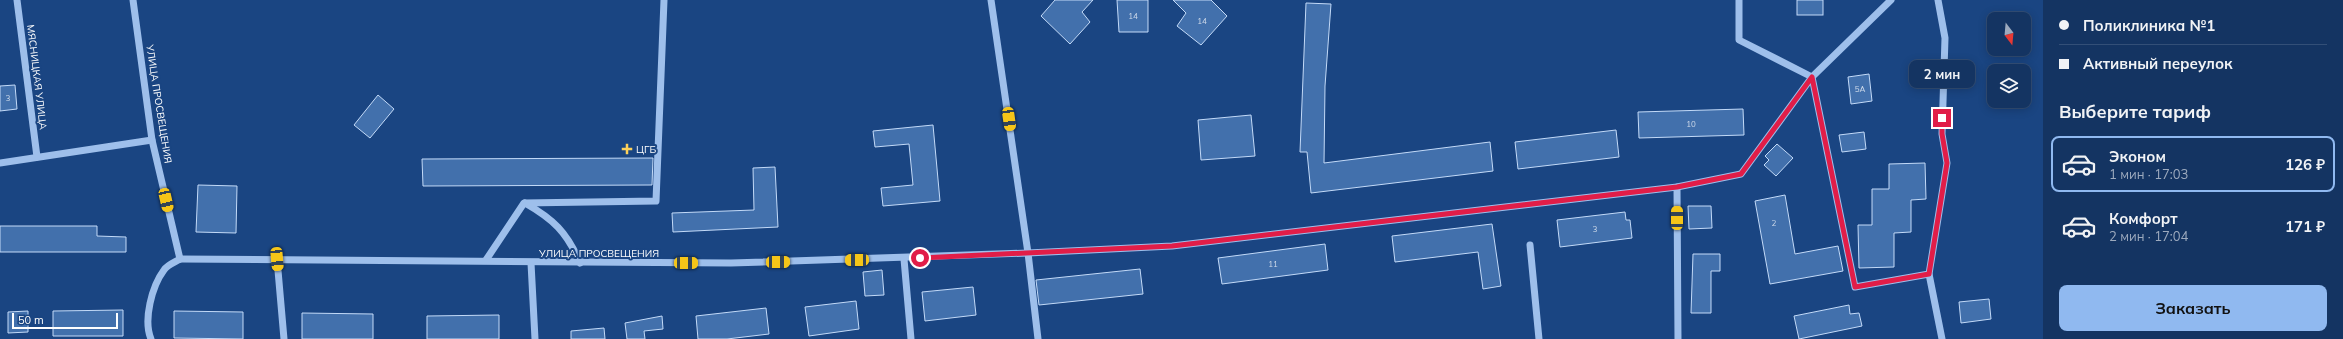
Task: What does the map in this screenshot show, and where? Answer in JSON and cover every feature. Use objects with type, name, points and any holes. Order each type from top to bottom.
[{"type":"street","name":"МЯСНИЦКАЯ УЛИЦА","points":[[17,0],[37,157]]},
{"type":"street","name":"УЛИЦА ПРОСВЕЩЕНИЯ","points":[[133,0],[152,140],[180,259],[486,260],[531,263],[731,263],[904,259],[1172,246],[1677,187],[1741,174],[1812,77],[1891,0]]},
{"type":"street","points":[[524,203],[656,201],[664,0]]},
{"type":"street","points":[[991,0],[1028,253],[1038,339]]},
{"type":"street","points":[[1739,0],[1739,40],[1812,77],[1855,287],[1929,274]]},
{"type":"street","points":[[1938,0],[1945,38],[1942,134],[1947,163],[1929,274],[1942,339]]},
{"type":"street","points":[[0,163],[152,140]]},
{"type":"street","points":[[1677,187],[1678,339]]},
{"type":"street","points":[[486,260],[524,203]]},
{"type":"street","points":[[524,203],[546,215],[571,241],[580,263]]},
{"type":"street","points":[[1530,245],[1540,339]]},
{"type":"street","points":[[151,339],[148,332],[153,291],[165,269],[180,259]]},
{"type":"street","points":[[277,259],[284,339]]},
{"type":"street","points":[[904,259],[911,339]]},
{"type":"street","points":[[531,263],[535,339]]},
{"type":"building","points":[[1055,0],[1093,0],[1082,12],[1090,22],[1070,44],[1041,16]]},
{"type":"building","points":[[1117,0],[1148,0],[1148,32],[1119,32]]},
{"type":"building","points":[[1173,0],[1211,0],[1227,16],[1201,45],[1177,26],[1186,13]]},
{"type":"building","points":[[1797,0],[1823,0],[1823,15],[1797,15]]},
{"type":"building","points":[[1306,3],[1331,4],[1325,86],[1324,163],[1490,142],[1493,171],[1311,193],[1307,152],[1300,152]]},
{"type":"building","points":[[1869,74],[1872,101],[1851,104],[1848,77]]},
{"type":"building","points":[[15,85],[17,109],[0,111],[0,86]]},
{"type":"building","points":[[378,95],[394,109],[370,138],[354,125]]},
{"type":"building","points":[[1743,109],[1744,135],[1639,138],[1638,112]]},
{"type":"building","points":[[1251,115],[1255,156],[1201,160],[1198,120]]},
{"type":"building","points":[[933,125],[940,201],[883,206],[881,188],[913,185],[909,144],[875,147],[873,131]]},
{"type":"building","points":[[1616,130],[1619,157],[1518,169],[1515,142]]},
{"type":"building","points":[[1864,132],[1866,149],[1842,152],[1839,135]]},
{"type":"building","points":[[1777,144],[1793,158],[1776,176],[1764,165],[1769,160],[1765,156]]},
{"type":"building","points":[[653,158],[652,185],[423,186],[422,159]]},
{"type":"building","points":[[1925,163],[1926,199],[1911,200],[1911,232],[1894,233],[1894,267],[1859,268],[1858,225],[1872,225],[1872,189],[1889,189],[1889,164]]},
{"type":"building","points":[[775,167],[778,227],[673,232],[672,213],[754,210],[753,168]]},
{"type":"building","points":[[198,185],[237,186],[236,233],[196,232]]},
{"type":"building","points":[[1785,195],[1795,254],[1838,246],[1843,271],[1770,284],[1755,201]]},
{"type":"building","points":[[1688,206],[1711,206],[1712,228],[1689,229]]},
{"type":"building","points":[[1625,212],[1626,220],[1630,220],[1632,238],[1560,247],[1557,220]]},
{"type":"building","points":[[1492,224],[1501,286],[1483,289],[1478,252],[1395,262],[1392,236]]},
{"type":"building","points":[[0,226],[97,226],[97,236],[126,237],[126,252],[0,252]]},
{"type":"building","points":[[1325,244],[1328,270],[1222,284],[1218,258]]},
{"type":"building","points":[[1693,254],[1720,254],[1720,271],[1711,271],[1711,313],[1691,313]]},
{"type":"building","points":[[1140,269],[1143,294],[1039,305],[1036,280]]},
{"type":"building","points":[[882,270],[884,295],[865,296],[863,272]]},
{"type":"building","points":[[973,287],[976,315],[925,321],[922,292]]},
{"type":"building","points":[[1989,299],[1991,319],[1961,323],[1959,302]]},
{"type":"building","points":[[856,301],[859,329],[809,336],[805,307]]},
{"type":"building","points":[[1849,305],[1850,314],[1859,313],[1862,326],[1799,339],[1794,316]]},
{"type":"building","points":[[766,308],[769,334],[727,339],[698,339],[696,316]]},
{"type":"building","points":[[123,310],[123,336],[53,336],[53,311]]},
{"type":"building","points":[[28,311],[28,332],[8,333],[8,312]]},
{"type":"building","points":[[174,311],[243,312],[243,339],[174,338]]},
{"type":"building","points":[[302,313],[373,314],[373,339],[302,339]]},
{"type":"building","points":[[499,315],[499,339],[427,339],[427,316]]},
{"type":"building","points":[[662,316],[663,329],[644,331],[645,339],[627,339],[625,323]]},
{"type":"building","points":[[604,328],[605,339],[571,339],[571,331]]},
{"type":"place","name":"ЦГБ","points":[[627,149]]},
{"type":"route","points":[[920,258],[1172,246],[1677,187],[1741,174],[1812,77],[1855,287],[1929,274],[1947,163],[1942,134],[1942,118]]}]
